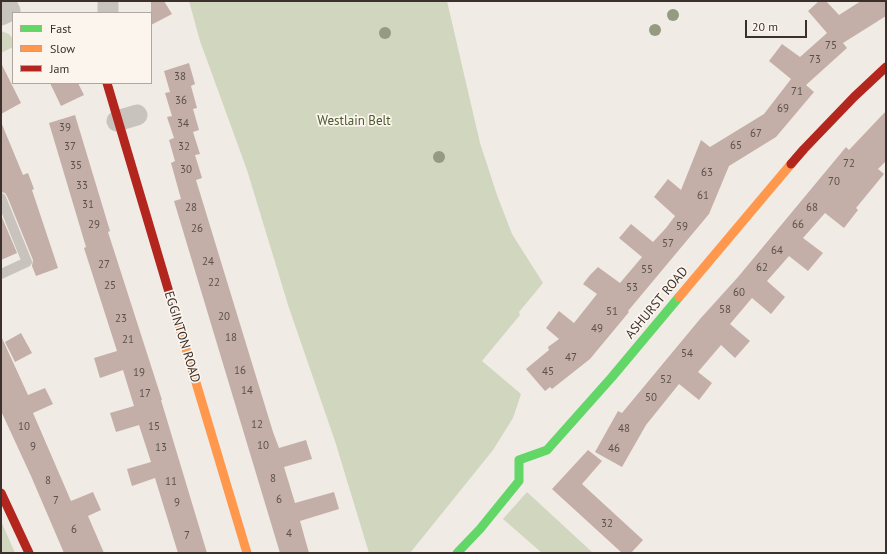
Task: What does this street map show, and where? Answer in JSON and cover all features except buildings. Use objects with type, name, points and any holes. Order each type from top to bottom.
[{"type":"street","points":[[108,1],[108,12]]},
{"type":"street","name":"ASHURST ROAD","points":[[457,553],[480,529],[519,481],[519,460],[547,450],[616,373],[804,149],[854,97],[886,67]]},
{"type":"street","name":"EGGINTON ROAD","points":[[107,84],[117,122],[247,553]]},
{"type":"street","points":[[117,122],[137,115]]},
{"type":"street","points":[[1,493],[29,553]]},
{"type":"lane","points":[[1,198],[27,262],[1,274]]},
{"type":"green space","name":"Westlain Belt","points":[[189,1],[447,1],[480,143],[497,195],[512,234],[543,283],[519,312],[520,315],[482,361],[521,394],[513,418],[493,450],[410,553],[369,553],[335,441],[289,308],[247,170],[200,41]]},
{"type":"green space","points":[[1,31],[9,34],[12,38],[12,48],[1,53]]},
{"type":"green space","points":[[527,492],[593,553],[542,553],[503,519]]},
{"type":"green space","points":[[1,521],[15,553],[1,553]]},
{"type":"traffic: fast","points":[[457,553],[480,529],[519,481],[519,460],[547,450],[612,377],[679,297]]},
{"type":"traffic: slow","points":[[679,297],[791,164]]},
{"type":"traffic: slow","points":[[174,309],[247,553]]},
{"type":"traffic: jam","points":[[791,164],[854,97],[886,67]]},
{"type":"traffic: jam","points":[[107,84],[174,309]]},
{"type":"traffic: jam","points":[[1,493],[29,553]]}]
